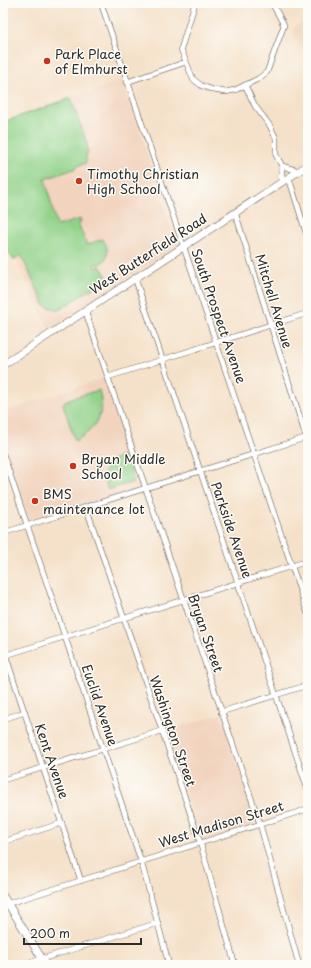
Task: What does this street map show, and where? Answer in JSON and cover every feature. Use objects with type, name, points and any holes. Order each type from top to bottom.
[{"type":"main road","name":"West Butterfield Road","points":[[3,365],[308,165]]},
{"type":"main road","points":[[3,896],[5,904],[44,962]]},
{"type":"street","name":"South Prospect Avenue","points":[[101,3],[308,614]]},
{"type":"street","points":[[194,3],[181,50],[194,79],[202,86],[225,92],[245,86],[267,72],[284,25],[272,3]]},
{"type":"street","points":[[127,82],[186,62]]},
{"type":"street","points":[[245,86],[254,106],[274,132],[277,145],[276,155],[282,166],[281,182]]},
{"type":"street","points":[[282,166],[299,171]]},
{"type":"street","points":[[289,178],[308,239]]},
{"type":"street","name":"Mitchell Avenue","points":[[235,212],[270,326],[308,439]]},
{"type":"street","name":"Parkside Avenue","points":[[136,278],[308,790]]},
{"type":"street","name":"Bryan Street","points":[[85,310],[260,824],[299,965]]},
{"type":"street","points":[[108,376],[308,313]]},
{"type":"street","points":[[3,533],[254,454],[308,439]]},
{"type":"street","name":"Euclid Avenue","points":[[3,454],[141,862],[170,965]]},
{"type":"street","name":"Washington Street","points":[[86,507],[200,842],[234,965]]},
{"type":"street","points":[[4,656],[308,562]]},
{"type":"street","name":"Kent Avenue","points":[[3,648],[4,656],[81,880]]},
{"type":"street","points":[[221,712],[308,685]]},
{"type":"street","points":[[3,719],[24,712]]},
{"type":"street","points":[[3,780],[161,731]]},
{"type":"street","name":"West Madison Street","points":[[5,904],[308,809]]},
{"type":"street","points":[[3,842],[62,823]]},
{"type":"street","points":[[22,965],[44,962],[158,923]]},
{"type":"shaded area","points":[[308,19],[308,57],[292,29]]},
{"type":"shaded area","name":"Timothy Christian High School","points":[[123,80],[177,245],[49,330],[16,259],[13,260],[3,239],[3,122]]},
{"type":"shaded area","name":"Bryan Middle School","points":[[106,377],[143,487],[30,522],[3,445],[3,412]]},
{"type":"shaded area","points":[[221,714],[258,823],[202,840],[163,732]]},
{"type":"green space","points":[[71,98],[87,144],[88,153],[86,154],[86,163],[77,166],[77,168],[45,179],[57,226],[80,219],[81,222],[78,223],[87,245],[103,239],[107,250],[107,256],[99,265],[97,263],[94,265],[96,268],[100,266],[108,278],[59,310],[45,306],[21,255],[13,260],[3,239],[3,122]]},
{"type":"green space","points":[[99,390],[101,407],[98,420],[89,432],[75,441],[63,404],[66,400]]},
{"type":"green space","points":[[126,455],[133,482],[108,490],[105,477],[106,467],[113,460]]},
{"type":"place","name":"Park Place of Elmhurst","points":[[47,61]]},
{"type":"place","name":"Timothy Christian High School","points":[[79,181]]},
{"type":"place","name":"Bryan Middle School","points":[[73,466]]},
{"type":"place","name":"BMS maintenance lot","points":[[35,501]]}]
